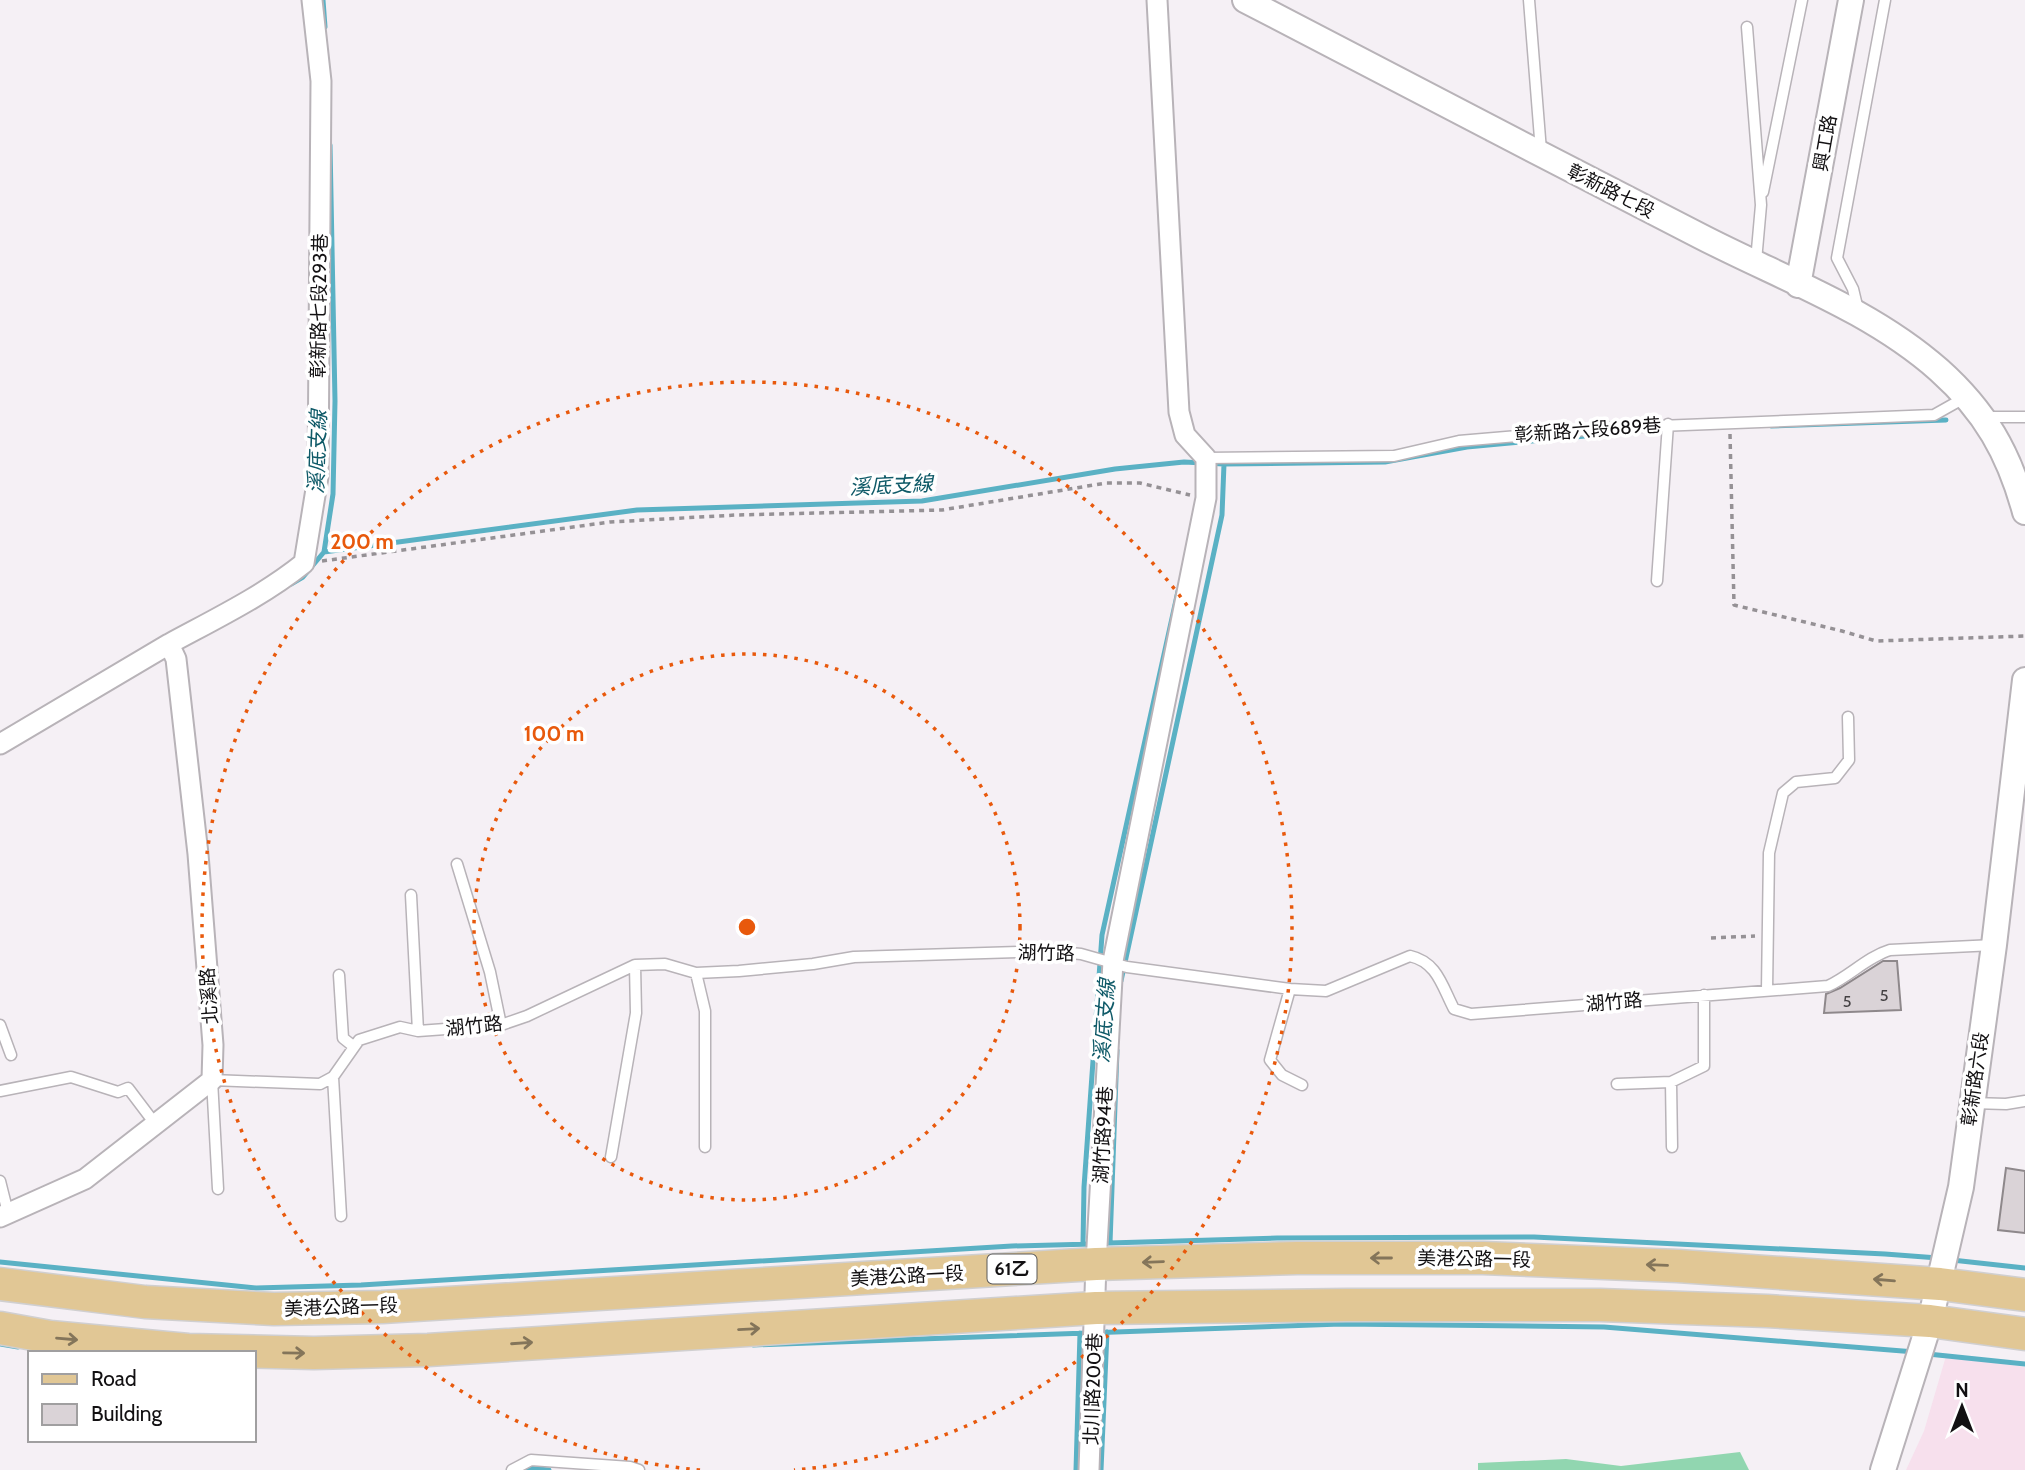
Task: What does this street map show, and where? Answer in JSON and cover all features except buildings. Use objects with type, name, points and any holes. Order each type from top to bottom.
[{"type":"main road","name":"美港公路一段","points":[[0,1284],[145,1302],[288,1309],[382,1307],[1096,1264],[1297,1258],[1483,1258],[1678,1266],[1940,1284],[2025,1295]]},
{"type":"main road","name":"61乙","points":[[256,1352],[428,1350],[1096,1308],[1346,1305],[1600,1306],[1768,1311],[1930,1321],[2025,1334]]},
{"type":"main road","name":"61乙","points":[[0,1328],[50,1337],[188,1350],[230,1351]]},
{"type":"street","name":"彰新路七段293巷","points":[[304,563],[318,477],[321,81],[312,0]]},
{"type":"street","points":[[1157,0],[1179,412],[1185,435],[1206,458]]},
{"type":"street","name":"彰新路七段","points":[[1245,0],[1541,155],[1874,322],[1937,369],[1966,397]]},
{"type":"street","name":"興工路","points":[[1798,285],[1851,0]]},
{"type":"street","points":[[1966,397],[1984,417],[1999,445],[2025,512]]},
{"type":"street","name":"湖竹路94巷","points":[[1096,1308],[1096,1264],[1113,961],[1206,498],[1206,458]]},
{"type":"street","points":[[0,744],[173,651],[304,563]]},
{"type":"street","name":"北溪路","points":[[173,651],[198,854],[213,1045],[212,1080]]},
{"type":"street","name":"彰新路六段","points":[[1884,1470],[1930,1321],[1961,1187],[2020,772],[2025,680]]},
{"type":"street","points":[[4,1215],[85,1179],[212,1080]]},
{"type":"street","name":"北川路200巷","points":[[1089,1470],[1096,1308]]},
{"type":"lane","points":[[1529,0],[1541,155]]},
{"type":"lane","points":[[1756,265],[1761,205],[1802,0]]},
{"type":"lane","points":[[1859,314],[1853,289],[1837,258],[1885,0]]},
{"type":"lane","points":[[1748,27],[1761,205]]},
{"type":"lane","name":"彰新路六段689巷","points":[[1206,458],[1394,456],[1459,441],[1668,424],[1934,415],[1966,397]]},
{"type":"lane","points":[[1984,417],[2025,417]]},
{"type":"lane","points":[[1657,581],[1668,424]]},
{"type":"lane","points":[[1767,990],[1769,853],[1783,793],[1796,782],[1835,778],[1849,760],[1848,717]]},
{"type":"lane","points":[[457,864],[490,972],[501,1025]]},
{"type":"lane","points":[[411,895],[418,1031]]},
{"type":"lane","name":"湖竹路","points":[[354,1046],[359,1040],[400,1027],[418,1031],[501,1025],[647,962],[696,973],[813,964],[854,957],[1060,952],[1113,961],[1127,967],[1290,989],[1326,991],[1410,956],[1424,959],[1432,967],[1454,1009],[1472,1014],[1828,986],[1876,954],[1890,950],[1994,946]]},
{"type":"lane","points":[[611,1157],[636,1013],[635,965]]},
{"type":"lane","points":[[696,973],[705,1011],[705,1147]]},
{"type":"lane","points":[[219,1189],[212,1080],[320,1084],[334,1077],[354,1046],[343,1038],[339,975]]},
{"type":"lane","points":[[1290,989],[1270,1060],[1282,1075],[1302,1085]]},
{"type":"lane","points":[[1617,1084],[1671,1082],[1704,1066],[1704,995]]},
{"type":"lane","points":[[0,1025],[11,1055]]},
{"type":"lane","points":[[0,1091],[71,1077],[118,1092],[128,1088],[156,1125]]},
{"type":"lane","points":[[334,1077],[341,1216]]},
{"type":"lane","points":[[1671,1082],[1672,1147]]},
{"type":"lane","points":[[1971,1103],[2006,1104],[2025,1101]]},
{"type":"lane","points":[[1,1179],[4,1215]]},
{"type":"lane","points":[[512,1470],[531,1460],[630,1467],[639,1470]]},
{"type":"path","points":[[1730,422],[1734,605],[1876,641],[2025,636]]},
{"type":"path","points":[[304,563],[610,522],[942,510],[1106,483],[1140,484],[1206,498]]},
{"type":"path","points":[[1712,938],[1768,936]]},
{"type":"shaded area","points":[[1946,1356],[2025,1367],[2025,1470],[1906,1470],[1924,1431]]},
{"type":"green space","points":[[1740,1452],[1749,1470],[1478,1470],[1478,1463],[1566,1459],[1621,1466]]},
{"type":"waterway","name":"溪底支線","points":[[323,0],[325,27]]},
{"type":"waterway","name":"溪底支線","points":[[330,145],[335,401],[333,494],[324,552],[637,510],[922,501],[1115,469],[1184,462],[1224,464],[1222,515],[1121,981]]},
{"type":"waterway","points":[[1771,426],[1946,420]]},
{"type":"waterway","points":[[1224,464],[1385,462],[1467,447],[1639,431]]},
{"type":"waterway","points":[[291,584],[303,577],[324,552]]},
{"type":"waterway","points":[[1083,1244],[1084,1187],[1102,935],[1178,591]]},
{"type":"waterway","name":"溪底支線","points":[[1110,1243],[1117,1050]]},
{"type":"waterway","points":[[1109,1243],[1277,1238],[1534,1237],[1938,1258]]},
{"type":"waterway","points":[[0,1262],[256,1288],[361,1285],[1012,1246],[1092,1244]]},
{"type":"waterway","points":[[1952,1260],[2025,1268]]},
{"type":"waterway","points":[[753,1345],[1341,1324],[1604,1327],[1915,1352]]},
{"type":"waterway","name":"溪底支線","points":[[1101,1470],[1107,1332]]},
{"type":"waterway","points":[[1076,1470],[1080,1333]]},
{"type":"waterway","points":[[0,1344],[18,1347]]},
{"type":"waterway","points":[[1928,1354],[2025,1364]]},
{"type":"waterway","points":[[523,1470],[549,1470]]}]
